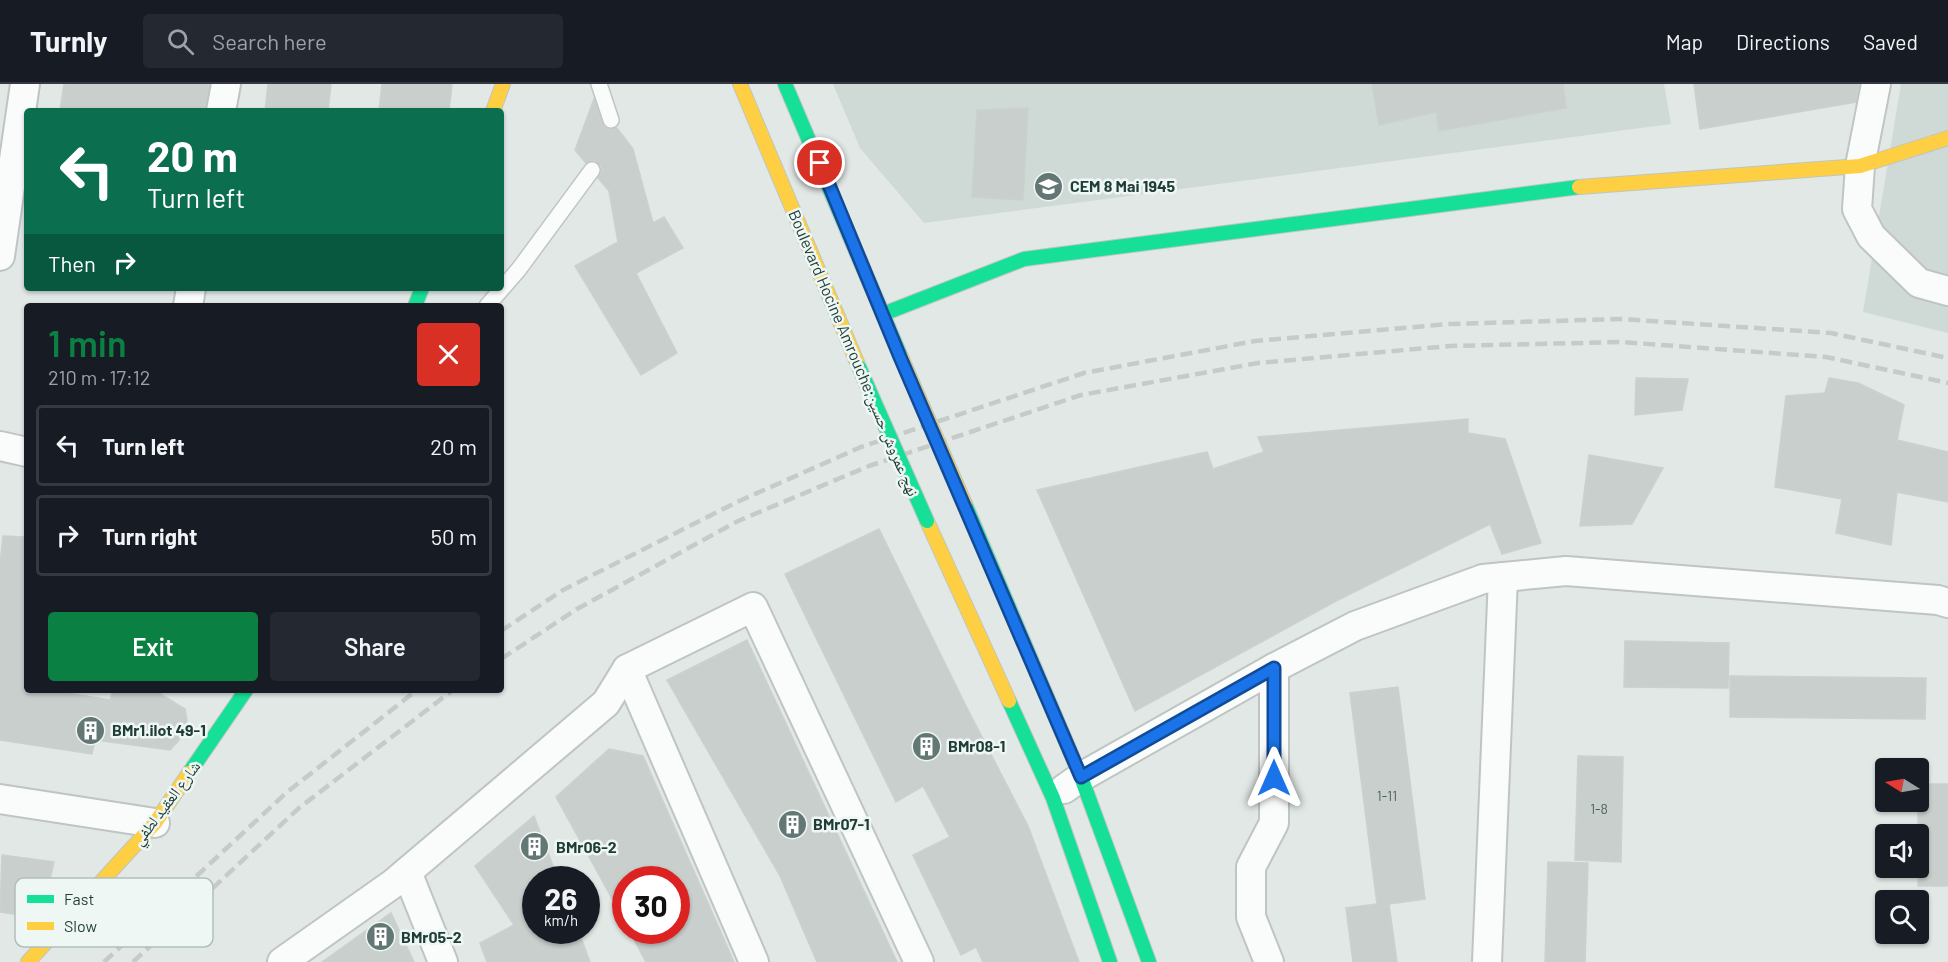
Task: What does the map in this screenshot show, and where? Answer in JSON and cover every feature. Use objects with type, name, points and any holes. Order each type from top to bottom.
[{"type":"main road","points":[[494,108],[503,84]]},
{"type":"main road","name":"Boulevard Hocine Amrouche;نهج عمروش حسين","points":[[740,84],[927,521],[1053,798],[1110,962]]},
{"type":"main road","points":[[785,84],[1081,777],[1149,962]]},
{"type":"main road","points":[[883,314],[1024,259],[1553,189],[1860,166],[1948,138]]},
{"type":"main road","name":"شارع العقيد لطفي","points":[[104,878],[154,823],[244,693]]},
{"type":"main road","name":"شارع العقيد لطفي","points":[[28,962],[42,947]]},
{"type":"street","points":[[0,256],[25,84]]},
{"type":"street","points":[[222,108],[226,84]]},
{"type":"street","points":[[1876,84],[1860,166],[1857,209],[1871,236],[1918,283],[1948,291]]},
{"type":"street","points":[[0,446],[24,451]]},
{"type":"street","points":[[1053,798],[1081,777],[1274,668],[1354,626],[1484,579],[1566,571],[1938,600],[1948,603]]},
{"type":"street","points":[[1486,962],[1503,577]]},
{"type":"street","points":[[282,962],[407,872],[606,704],[627,669],[753,607],[920,962]]},
{"type":"street","points":[[1269,962],[1251,916],[1251,867],[1274,823],[1274,668]]},
{"type":"street","points":[[627,669],[754,962]]},
{"type":"street","points":[[0,799],[154,823]]},
{"type":"street","points":[[407,872],[443,962]]},
{"type":"lane","points":[[599,84],[611,120]]},
{"type":"lane","points":[[504,286],[592,171]]},
{"type":"lane","points":[[490,303],[500,291]]},
{"type":"shaded area","name":"CEM 8 Mai 1945","points":[[833,84],[1664,84],[1671,124],[924,223],[860,148]]},
{"type":"shaded area","points":[[1901,84],[1948,84],[1948,333],[1863,312]]},
{"type":"building","points":[[64,84],[209,84],[205,108],[60,108]]},
{"type":"building","points":[[268,84],[331,84],[328,108],[265,108]]},
{"type":"building","points":[[382,84],[452,84],[449,108],[379,108]]},
{"type":"building","points":[[1372,84],[1563,84],[1566,108],[1439,131],[1436,112],[1379,125]]},
{"type":"building","points":[[1694,84],[1859,84],[1856,102],[1700,129]]},
{"type":"building","points":[[594,99],[604,127],[610,130],[617,128],[633,149],[653,223],[664,217],[683,248],[636,273],[677,353],[641,375],[575,266],[618,242],[609,191],[598,178],[602,172],[601,166],[594,160],[586,163],[575,150]]},
{"type":"building","points":[[1028,108],[1023,200],[972,197],[977,110]]},
{"type":"building","points":[[1636,378],[1688,379],[1682,410],[1635,415]]},
{"type":"building","points":[[1829,378],[1858,383],[1904,405],[1897,440],[1948,452],[1948,502],[1897,492],[1891,545],[1836,533],[1842,499],[1775,487],[1786,396],[1825,393]]},
{"type":"building","points":[[1468,419],[1468,433],[1505,439],[1541,543],[1502,554],[1490,524],[1338,600],[1135,711],[1037,490],[1207,452],[1213,469],[1264,452],[1258,437]]},
{"type":"building","points":[[1589,455],[1663,468],[1632,524],[1580,526]]},
{"type":"building","name":"BMr08-1","points":[[879,529],[1028,826],[1079,962],[983,962],[976,947],[961,955],[913,855],[950,837],[923,786],[896,802],[785,574]]},
{"type":"building","name":"BMr1.ilot 49-1","points":[[3,536],[24,537],[24,693],[68,693],[110,700],[112,693],[159,693],[185,709],[187,721],[179,740],[170,750],[95,740],[92,754],[0,740],[0,563]]},
{"type":"building","name":"BMr07-1","points":[[747,640],[897,962],[817,962],[780,876],[667,680]]},
{"type":"building","points":[[1625,641],[1729,643],[1728,688],[1624,687]]},
{"type":"building","points":[[1730,676],[1926,678],[1925,719],[1730,717]]},
{"type":"building","points":[[1398,687],[1425,899],[1389,904],[1397,962],[1353,962],[1346,908],[1377,904],[1350,693]]},
{"type":"building","points":[[609,749],[643,756],[734,962],[646,962],[636,944],[690,944],[690,866],[612,866],[612,899],[600,877],[600,866],[594,866],[556,797]]},
{"type":"building","points":[[1578,756],[1623,757],[1621,862],[1575,860]]},
{"type":"building","points":[[1929,784],[1948,784],[1948,886],[1918,886],[1918,878],[1929,878],[1929,824],[1918,824],[1918,812],[1929,812]]},
{"type":"building","points":[[534,816],[553,866],[522,866],[522,944],[583,944],[590,962],[487,962],[480,943],[514,925],[475,866]]},
{"type":"building","points":[[2,855],[54,862],[50,878],[15,878],[15,914],[0,912]]},
{"type":"building","points":[[1548,862],[1588,863],[1585,962],[1545,962]]},
{"type":"building","name":"BMr05-2","points":[[391,913],[414,962],[322,962]]},
{"type":"railway","points":[[504,629],[563,590],[737,502],[861,447],[1084,373],[1255,341],[1449,324],[1621,319],[1831,333],[1948,358]]},
{"type":"railway","points":[[504,657],[577,609],[738,521],[869,466],[1081,395],[1258,363],[1450,346],[1621,342],[1826,357],[1948,383]]},
{"type":"railway","points":[[194,878],[286,793],[413,693]]},
{"type":"railway","points":[[213,888],[299,808],[449,693]]},
{"type":"railway","points":[[104,962],[120,947]]},
{"type":"railway","points":[[133,962],[149,947]]},
{"type":"traffic: fast","points":[[785,84],[901,357]]},
{"type":"traffic: fast","points":[[883,314],[1024,259],[1579,187]]},
{"type":"traffic: fast","points":[[416,303],[421,291]]},
{"type":"traffic: fast","points":[[859,367],[927,521]]},
{"type":"traffic: fast","points":[[965,504],[1081,777],[1149,962]]},
{"type":"traffic: fast","points":[[189,773],[244,693]]},
{"type":"traffic: fast","points":[[1009,701],[1053,798],[1110,962]]},
{"type":"traffic: slow","points":[[494,108],[503,84]]},
{"type":"traffic: slow","points":[[740,84],[859,367]]},
{"type":"traffic: slow","points":[[1579,187],[1860,166],[1948,138]]},
{"type":"traffic: slow","points":[[901,357],[965,504]]},
{"type":"traffic: slow","points":[[927,521],[1009,701]]},
{"type":"traffic: slow","points":[[105,878],[155,823],[189,773]]},
{"type":"traffic: slow","points":[[28,962],[42,947]]},
{"type":"place","name":"CEM 8 Mai 1945","points":[[1049,186]]},
{"type":"place","name":"BMr1.ilot 49-1","points":[[91,730]]},
{"type":"place","name":"BMr08-1","points":[[927,746]]},
{"type":"place","name":"BMr07-1","points":[[792,824]]},
{"type":"place","name":"BMr06-2","points":[[535,847]]},
{"type":"place","name":"BMr05-2","points":[[380,937]]},
{"type":"route","points":[[820,163],[900,357],[1081,777],[1274,668],[1274,778]]}]
